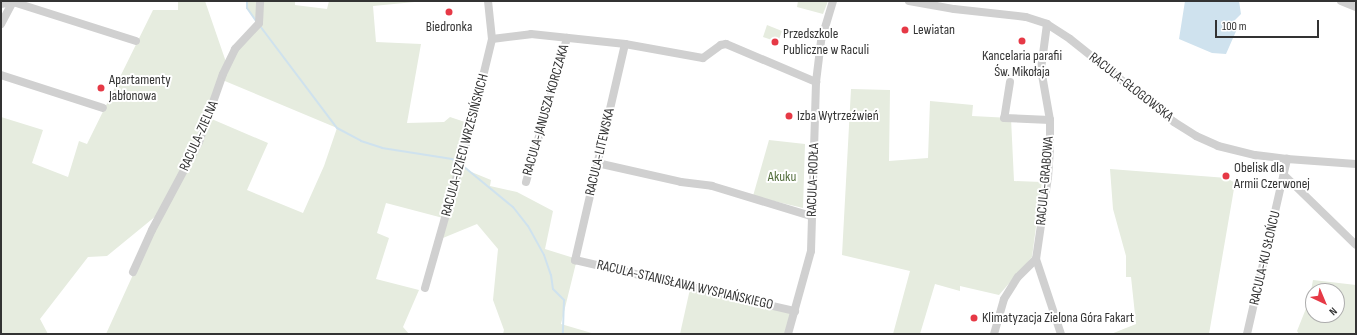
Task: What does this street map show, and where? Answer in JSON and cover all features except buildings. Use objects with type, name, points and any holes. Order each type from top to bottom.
[{"type":"street","points":[[1,24],[13,1]]},
{"type":"street","points":[[1,4],[13,1],[136,41]]},
{"type":"street","name":"RACULA-ZIELNA","points":[[133,272],[152,230],[199,142],[223,74],[235,49],[258,24],[260,1]]},
{"type":"street","name":"RACULA-DZIECI WRZESIŃSKICH","points":[[425,288],[471,126],[492,38],[488,1]]},
{"type":"street","name":"RACULA-RODŁA","points":[[788,334],[811,251],[816,82],[821,41],[833,1]]},
{"type":"street","name":"RACULA-GŁOGOWSKA","points":[[910,1],[954,10],[1026,17],[1047,24],[1070,39],[1156,108],[1196,136],[1231,150],[1287,159],[1356,164]]},
{"type":"street","points":[[1341,1],[1353,5]]},
{"type":"street","name":"RACULA-GRABOWA","points":[[1047,24],[1041,69],[1050,120],[1048,177],[1036,259],[1061,334]]},
{"type":"street","name":"RACULA-JANUSZA KORCZAKA","points":[[492,38],[531,34],[625,44],[703,58],[720,46],[726,44],[816,82]]},
{"type":"street","name":"RACULA-JANUSZA KORCZAKA","points":[[526,182],[567,38]]},
{"type":"street","name":"RACULA-LITEWSKA","points":[[575,260],[625,44]]},
{"type":"street","points":[[1,75],[104,108]]},
{"type":"street","points":[[1010,82],[1004,118],[1050,120]]},
{"type":"street","name":"RACULA-KU SŁOŃCU","points":[[1247,334],[1287,159]]},
{"type":"street","points":[[597,163],[681,182],[712,186],[811,216]]},
{"type":"street","points":[[1284,175],[1356,246]]},
{"type":"street","points":[[994,334],[1004,299],[1018,277],[1036,259]]},
{"type":"street","name":"RACULA-STANISŁAWA WYSPIAŃSKIEGO","points":[[575,260],[795,311]]},
{"type":"green space","points":[[178,1],[205,1],[226,62],[258,23],[247,8],[247,1],[295,1],[295,5],[327,9],[329,1],[425,1],[373,6],[376,42],[421,44],[407,123],[444,122],[450,117],[468,123],[460,164],[469,171],[491,180],[490,186],[517,192],[553,211],[545,249],[577,259],[561,324],[595,334],[503,334],[504,330],[493,300],[498,249],[477,224],[438,240],[443,218],[386,203],[377,233],[389,238],[376,279],[419,290],[403,327],[409,334],[106,334],[162,211],[107,256],[88,257],[40,319],[48,334],[1,334],[1,117],[43,130],[32,163],[68,177],[79,141],[87,144],[153,10],[178,10]],"holes":[[[220,79],[337,128],[324,166],[303,213],[247,190],[268,143],[207,117]]]},
{"type":"green space","points":[[798,1],[828,1],[823,14],[797,7]]},
{"type":"green space","points":[[767,25],[782,31],[778,42],[763,37]]},
{"type":"green space","points":[[851,89],[890,90],[889,161],[928,158],[930,101],[973,105],[972,116],[1011,118],[1014,181],[1042,182],[1032,257],[999,295],[960,286],[960,291],[935,284],[920,334],[893,334],[910,271],[842,255]]},
{"type":"green space","name":"Akuku","points":[[769,140],[805,144],[803,208],[753,196]]},
{"type":"green space","points":[[1110,169],[1227,178],[1235,183],[1209,334],[1111,334],[1136,324],[1131,277],[1126,277],[1126,256],[1113,209]]},
{"type":"green space","points":[[1313,280],[1339,283],[1312,283]]},
{"type":"green space","points":[[1345,284],[1356,285],[1356,334],[1299,334],[1297,331],[1305,311],[1305,323],[1345,323]]},
{"type":"green space","points":[[690,289],[791,313],[787,334],[680,334]]},
{"type":"water","points":[[1185,1],[1239,1],[1241,14],[1234,21],[1234,26],[1237,29],[1226,54],[1212,53],[1179,39]]},
{"type":"waterway","points":[[247,1],[247,8],[256,21]]},
{"type":"waterway","points":[[260,26],[337,128],[361,141],[382,148],[452,159],[458,163]]},
{"type":"waterway","points":[[463,166],[513,207],[528,226],[544,255],[551,275],[553,289],[564,300],[563,334]]},
{"type":"place","name":"Biedronka","points":[[449,12]]},
{"type":"place","name":"Lewiatan","points":[[905,30]]},
{"type":"place","name":"Kancelaria parafii Św. Mikołaja","points":[[1022,41]]},
{"type":"place","name":"Przedszkole Publiczne w Raculi","points":[[775,42]]},
{"type":"place","name":"Apartamenty Jabłonowa","points":[[101,88]]},
{"type":"place","name":"Izba Wytrzeźwień","points":[[789,116]]},
{"type":"place","name":"Obelisk dla Armii Czerwonej","points":[[1226,176]]},
{"type":"place","name":"Klimatyzacja Zielona Góra Fakart","points":[[974,318]]}]
